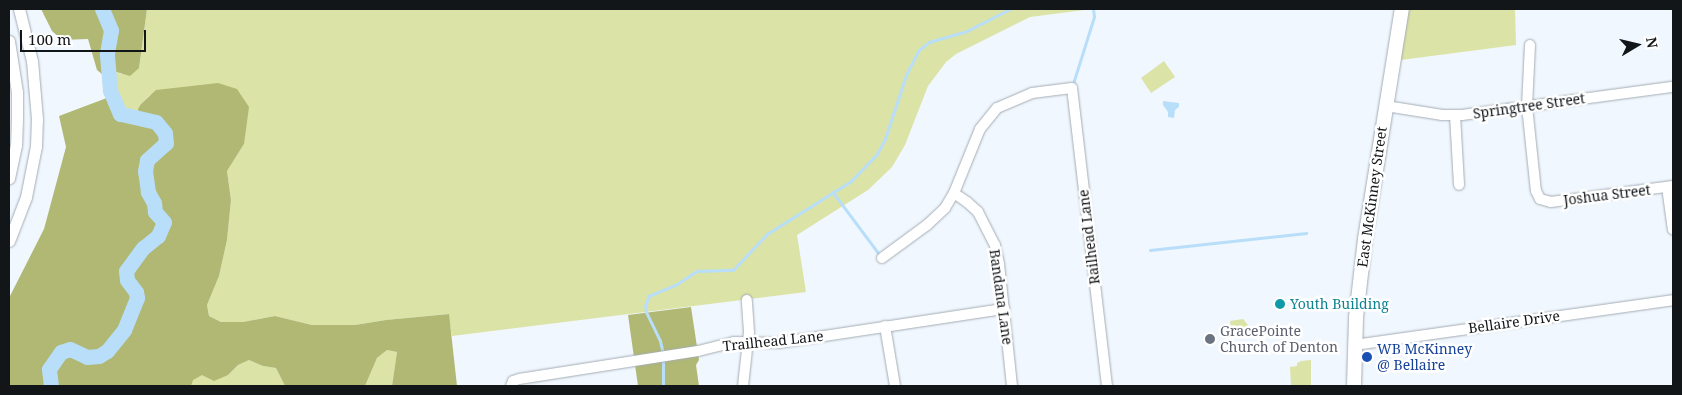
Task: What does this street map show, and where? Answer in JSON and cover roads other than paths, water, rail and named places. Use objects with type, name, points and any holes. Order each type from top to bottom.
[{"type":"main road","name":"East McKinney Street","points":[[1354,386],[1354,345],[1364,240],[1402,9]]},
{"type":"street","points":[[9,241],[26,197],[34,154],[37,119],[32,61],[19,9]]},
{"type":"street","points":[[9,42],[17,92],[16,145],[9,178]]},
{"type":"street","points":[[1527,106],[1530,45]]},
{"type":"street","name":"Springtree Street","points":[[1386,106],[1455,115],[1673,86]]},
{"type":"street","name":"Railhead Lane","points":[[954,193],[980,129],[997,108],[1032,93],[1072,88],[1107,386]]},
{"type":"street","name":"Joshua Street","points":[[1527,106],[1536,191],[1541,200],[1553,202],[1670,187]]},
{"type":"street","points":[[1455,115],[1459,185]]},
{"type":"street","points":[[1670,187],[1673,230]]},
{"type":"street","points":[[882,258],[927,226],[945,208],[954,193]]},
{"type":"street","name":"Bandana Lane","points":[[954,193],[968,202],[978,212],[991,236],[999,264],[1012,386]]},
{"type":"street","points":[[743,386],[748,342],[747,300]]},
{"type":"street","name":"Bellaire Drive","points":[[1354,345],[1673,300]]},
{"type":"street","name":"Trailhead Lane","points":[[512,384],[698,351],[729,343],[782,343],[1004,309]]},
{"type":"street","points":[[886,326],[895,386]]},
{"type":"water","points":[[1163,101],[1179,103],[1179,107],[1175,110],[1174,118],[1168,117]]},
{"type":"waterway","points":[[51,386],[49,369],[61,352],[70,349],[87,357],[99,356],[107,351],[124,330],[137,298],[136,292],[127,280],[126,271],[143,248],[158,236],[164,222],[155,212],[154,203],[148,192],[145,171],[147,160],[166,143],[165,133],[156,122],[120,114],[110,90],[107,53],[111,30],[102,9]]},
{"type":"waterway","points":[[663,354],[660,341],[646,312],[645,306],[649,296],[677,284],[697,271],[733,270],[767,234],[851,181],[877,154],[885,139],[906,75],[918,51],[929,42],[965,32],[1010,9]]},
{"type":"waterway","points":[[1072,87],[1094,17],[1093,9]]},
{"type":"waterway","points":[[833,192],[880,255]]},
{"type":"waterway","points":[[1150,250],[1306,233]]},
{"type":"waterway","points":[[663,360],[663,386]]},
{"type":"place","name":"Youth Building","points":[[1280,304]]},
{"type":"place","name":"GracePointe Church of Denton","points":[[1210,339]]},
{"type":"place","name":"WB McKinney @ Bellaire","points":[[1367,357]]}]
